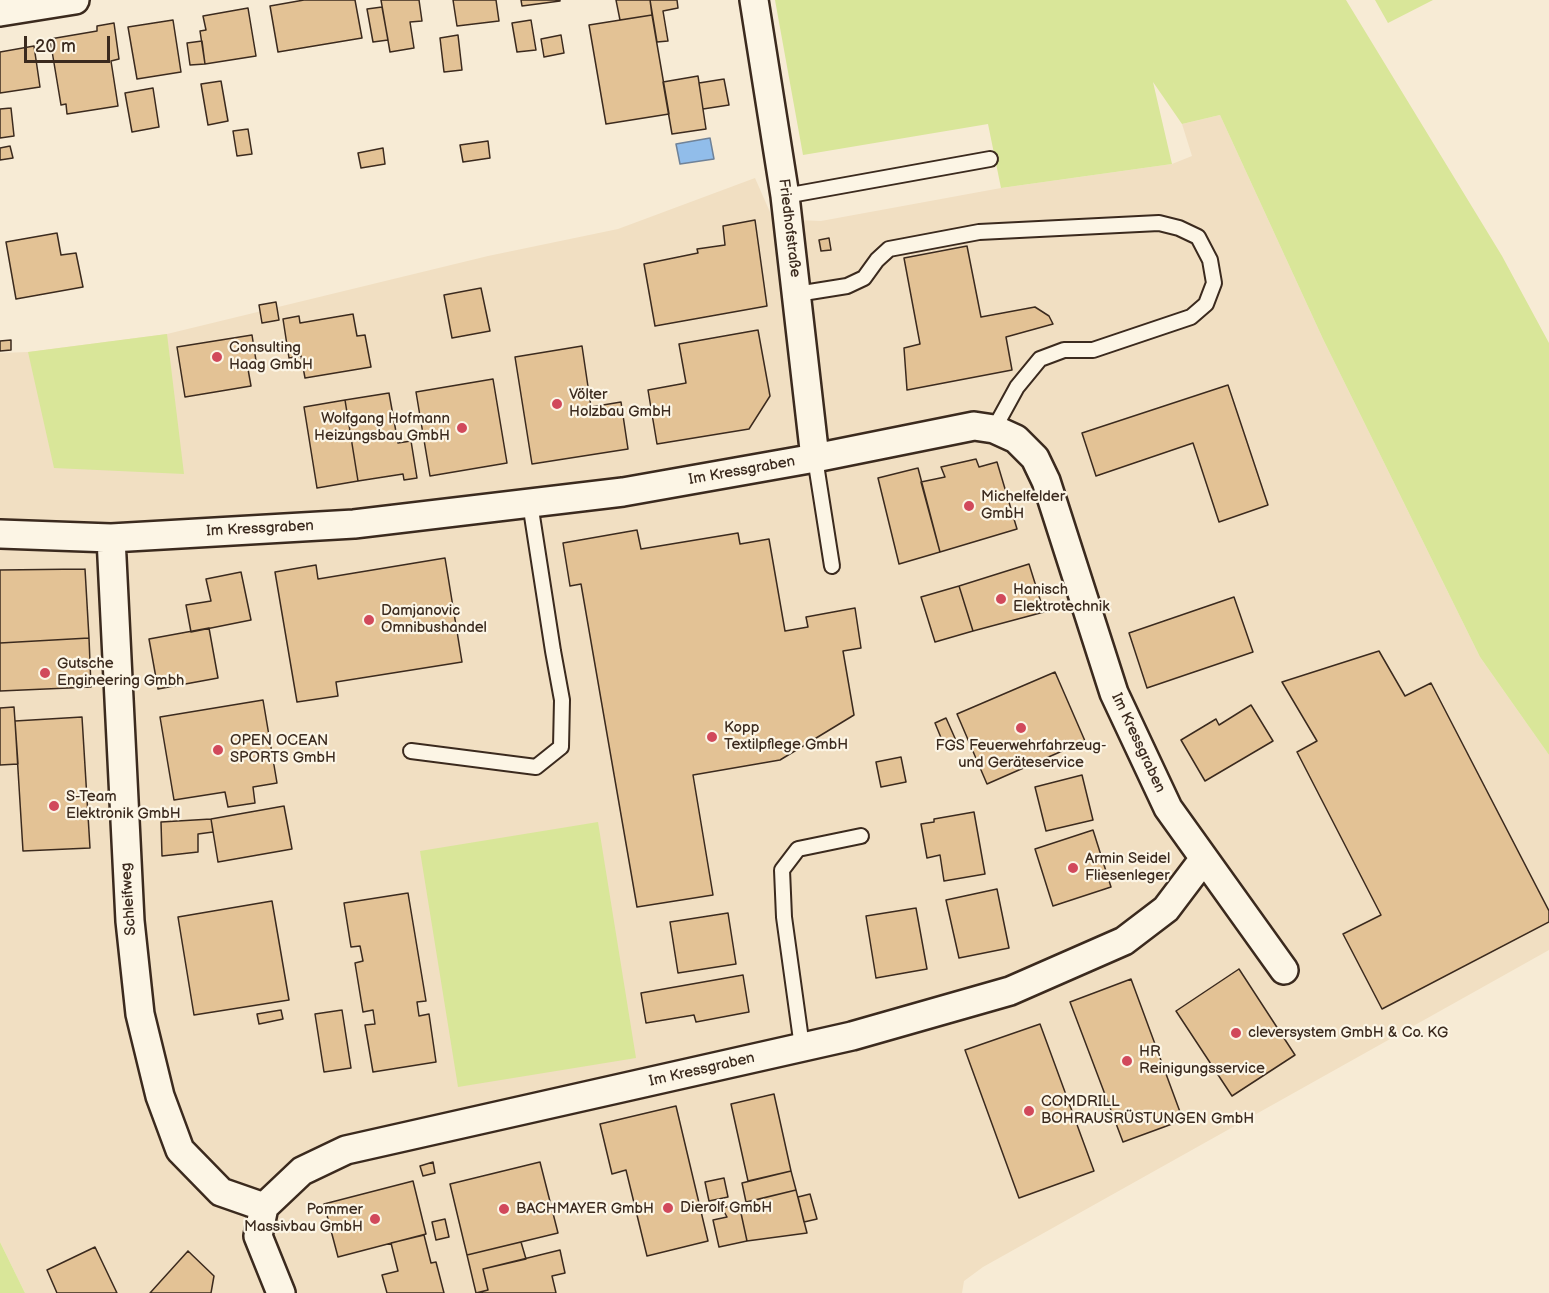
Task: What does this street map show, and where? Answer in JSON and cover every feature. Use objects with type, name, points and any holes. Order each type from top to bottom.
[{"type":"street","points":[[0,12],[75,0]]},
{"type":"street","name":"Friedhofstraße","points":[[754,0],[785,195],[815,458]]},
{"type":"street","name":"Im Kressgraben","points":[[0,534],[111,538],[354,524],[623,492],[815,458],[974,426],[994,429],[1016,439],[1035,458],[1046,481],[1114,693],[1168,808],[1203,860],[1284,970]]},
{"type":"street","name":"Schleifweg","points":[[111,538],[130,921],[140,1014],[160,1096],[180,1150],[221,1192],[264,1208]]},
{"type":"street","name":"Im Kressgraben","points":[[264,1208],[302,1171],[346,1150],[852,1036],[1010,991],[1124,941],[1166,909],[1203,860]]},
{"type":"street","points":[[264,1208],[258,1236],[280,1293]]},
{"type":"lane","points":[[785,195],[990,159]]},
{"type":"lane","points":[[797,294],[847,286],[864,278],[877,260],[889,249],[979,232],[1159,223],[1179,228],[1198,237],[1210,260],[1214,283],[1206,303],[1191,317],[1093,350],[1064,350],[1040,359],[1017,387],[994,429]]},
{"type":"lane","points":[[815,458],[832,566]]},
{"type":"lane","points":[[411,751],[536,767],[561,747],[562,700],[530,503]]},
{"type":"lane","points":[[802,1047],[784,917],[782,870],[798,849],[861,836]]},
{"type":"shaded area","points":[[1220,115],[1323,339],[1480,657],[1549,755],[1549,950],[983,1267],[964,1281],[962,1293],[25,1293],[0,1242],[0,353],[28,352],[167,334],[488,256],[618,229],[755,178],[773,219],[821,221],[1001,188],[1172,164],[1192,156],[1182,124]]},
{"type":"green space","points":[[775,0],[1346,0],[1502,256],[1549,343],[1549,755],[1480,657],[1323,339],[1220,115],[1182,124],[1153,82],[1172,164],[1001,188],[988,124],[803,155]]},
{"type":"green space","points":[[1375,0],[1433,0],[1388,23]]},
{"type":"green space","points":[[167,334],[184,474],[54,468],[28,352]]},
{"type":"green space","points":[[598,822],[636,1058],[458,1087],[420,851]]},
{"type":"green space","points":[[0,1242],[25,1293],[0,1293]]},
{"type":"water","points":[[710,138],[714,159],[680,164],[676,144]]},
{"type":"building","points":[[304,0],[355,0],[362,38],[278,52],[270,6]]},
{"type":"building","points":[[381,0],[419,0],[422,21],[410,22],[414,48],[390,52]]},
{"type":"building","points":[[453,0],[496,0],[499,21],[457,26]]},
{"type":"building","points":[[521,0],[560,0],[560,1],[522,6]]},
{"type":"building","points":[[616,0],[650,0],[652,15],[620,20]]},
{"type":"building","points":[[650,0],[677,0],[678,8],[663,11],[668,41],[657,42]]},
{"type":"building","points":[[382,7],[388,40],[373,42],[367,9]]},
{"type":"building","points":[[248,8],[256,56],[205,64],[200,31],[206,30],[203,16]]},
{"type":"building","points":[[652,15],[669,114],[606,124],[589,25]]},
{"type":"building","points":[[173,20],[181,72],[137,79],[128,27]]},
{"type":"building","points":[[531,20],[536,50],[517,52],[512,23]]},
{"type":"building","points":[[114,23],[119,59],[111,61],[118,106],[67,114],[66,104],[61,105],[50,39],[97,31],[97,26]]},
{"type":"building","points":[[458,35],[462,70],[444,72],[440,38]]},
{"type":"building","points":[[561,35],[564,53],[544,57],[541,39]]},
{"type":"building","points":[[202,41],[205,64],[190,65],[187,43]]},
{"type":"building","points":[[34,46],[40,87],[0,93],[0,52]]},
{"type":"building","points":[[698,76],[706,129],[672,134],[663,82]]},
{"type":"building","points":[[724,79],[729,105],[703,109],[699,83]]},
{"type":"building","points":[[221,81],[228,121],[208,125],[201,84]]},
{"type":"building","points":[[153,88],[159,127],[132,132],[125,93]]},
{"type":"building","points":[[11,108],[14,136],[0,138],[0,109]]},
{"type":"building","points":[[248,129],[252,154],[237,156],[233,131]]},
{"type":"building","points":[[488,141],[490,158],[463,162],[460,145]]},
{"type":"building","points":[[10,146],[13,158],[0,160],[0,148]]},
{"type":"building","points":[[383,148],[385,164],[361,168],[358,153]]},
{"type":"building","points":[[755,220],[767,306],[655,326],[644,264],[698,253],[697,249],[725,245],[723,226]]},
{"type":"building","points":[[57,233],[61,255],[76,253],[83,287],[16,299],[6,242]]},
{"type":"building","points":[[829,238],[831,250],[821,251],[819,240]]},
{"type":"building","points":[[967,246],[981,317],[1035,307],[1049,316],[1053,324],[1006,337],[1012,370],[907,390],[904,348],[920,344],[904,258]]},
{"type":"building","points":[[481,288],[490,331],[452,338],[444,295]]},
{"type":"building","points":[[276,302],[279,320],[262,323],[259,305]]},
{"type":"building","points":[[353,314],[357,336],[365,335],[371,367],[305,378],[301,356],[289,358],[283,319],[299,316],[300,323]]},
{"type":"building","points":[[758,330],[770,396],[749,429],[657,444],[648,390],[686,383],[679,344]]},
{"type":"building","name":"Consulting Haag GmbH","points":[[252,335],[257,367],[248,369],[251,386],[185,397],[177,347]]},
{"type":"building","points":[[11,340],[11,350],[0,351],[0,341]]},
{"type":"building","name":"Völter Holzbau GmbH","points":[[582,346],[591,407],[621,402],[628,449],[532,464],[515,357]]},
{"type":"building","name":"Wolfgang Hofmann Heizungsbau GmbH","points":[[493,379],[507,463],[430,476],[416,392]]},
{"type":"building","points":[[1228,385],[1268,505],[1219,522],[1193,443],[1096,476],[1082,433]]},
{"type":"building","points":[[389,393],[398,443],[411,441],[417,478],[404,480],[403,474],[358,481],[345,400]]},
{"type":"building","points":[[345,400],[358,481],[317,488],[304,407]]},
{"type":"building","name":"Michelfelder GmbH","points":[[976,459],[979,467],[997,462],[1017,529],[940,552],[921,482],[945,477],[941,467]]},
{"type":"building","points":[[918,468],[940,552],[899,564],[878,478]]},
{"type":"building","name":"Kopp Textilpflege GmbH","points":[[637,530],[641,549],[738,533],[740,544],[769,539],[785,631],[808,627],[806,617],[855,608],[861,648],[843,651],[854,715],[780,760],[693,775],[713,895],[637,907],[581,584],[570,586],[563,543]]},
{"type":"building","name":"Damjanovic Omnibushandel","points":[[445,558],[462,662],[336,682],[338,696],[297,702],[275,572],[316,565],[318,579]]},
{"type":"building","name":"Hanisch Elektrotechnik","points":[[1029,564],[1044,612],[973,631],[959,586]]},
{"type":"building","points":[[85,569],[89,638],[0,643],[0,570]]},
{"type":"building","points":[[241,572],[251,620],[191,632],[186,605],[211,601],[206,579]]},
{"type":"building","points":[[959,586],[973,631],[935,642],[921,597]]},
{"type":"building","points":[[1234,597],[1253,652],[1147,688],[1129,633]]},
{"type":"building","points":[[209,628],[218,678],[158,689],[149,639]]},
{"type":"building","name":"Gutsche Engineering Gmbh","points":[[89,638],[91,687],[0,691],[0,643]]},
{"type":"building","points":[[1379,651],[1405,696],[1431,683],[1549,911],[1549,922],[1382,1009],[1343,934],[1381,915],[1297,752],[1317,741],[1282,682]]},
{"type":"building","name":"FGS Feuerwehrfahrzeug- und Geräteservice","points":[[1055,672],[1085,741],[987,784],[957,714]]},
{"type":"building","name":"OPEN OCEAN SPORTS GmbH","points":[[263,700],[277,783],[253,787],[255,803],[228,807],[225,792],[174,800],[160,717]]},
{"type":"building","points":[[1251,705],[1273,741],[1205,781],[1181,740],[1216,719],[1219,725]]},
{"type":"building","points":[[14,707],[18,764],[0,765],[0,708]]},
{"type":"building","name":"S-Team Elektronik GmbH","points":[[82,717],[90,848],[23,851],[15,721]]},
{"type":"building","points":[[946,718],[958,745],[946,750],[935,723]]},
{"type":"building","points":[[901,757],[906,782],[881,787],[876,762]]},
{"type":"building","points":[[1082,775],[1093,820],[1046,831],[1035,787]]},
{"type":"building","points":[[284,806],[292,849],[218,862],[211,819]]},
{"type":"building","points":[[974,812],[985,874],[944,881],[940,855],[927,858],[921,824],[934,822],[934,819]]},
{"type":"building","points":[[211,819],[213,832],[198,834],[198,852],[162,856],[161,822]]},
{"type":"building","name":"Armin Seidel Fliesenleger","points":[[1093,830],[1111,887],[1053,906],[1035,849]]},
{"type":"building","points":[[997,889],[1009,948],[959,958],[946,900]]},
{"type":"building","points":[[408,893],[426,1001],[417,1002],[419,1016],[429,1014],[436,1062],[373,1072],[365,1025],[375,1024],[373,1010],[363,1012],[355,963],[363,961],[360,946],[351,947],[344,903]]},
{"type":"building","points":[[272,901],[289,1000],[194,1015],[178,917]]},
{"type":"building","points":[[916,908],[927,969],[876,978],[866,916]]},
{"type":"building","points":[[728,913],[736,964],[678,973],[670,922]]},
{"type":"building","name":"cleversystem GmbH & Co. KG","points":[[1239,969],[1295,1055],[1232,1096],[1176,1011]]},
{"type":"building","points":[[743,975],[749,1012],[696,1022],[694,1015],[646,1023],[641,993]]},
{"type":"building","name":"HR Reinigungsservice","points":[[1131,979],[1183,1120],[1123,1142],[1070,1002]]},
{"type":"building","points":[[281,1010],[283,1019],[259,1024],[257,1014]]},
{"type":"building","points":[[342,1010],[351,1068],[324,1072],[315,1014]]},
{"type":"building","name":"COMDRILL BOHRAUSRÜSTUNGEN GmbH","points":[[1040,1024],[1094,1171],[1019,1198],[965,1050]]},
{"type":"building","points":[[774,1094],[791,1171],[748,1181],[731,1104]]},
{"type":"building","name":"Dierolf GmbH","points":[[676,1106],[708,1241],[647,1256],[626,1170],[612,1174],[600,1124]]},
{"type":"building","points":[[433,1162],[435,1173],[423,1176],[420,1166]]},
{"type":"building","name":"BACHMAYER GmbH","points":[[540,1162],[558,1233],[467,1255],[450,1184]]},
{"type":"building","points":[[791,1171],[796,1190],[746,1202],[742,1183]]},
{"type":"building","points":[[724,1178],[728,1197],[709,1201],[705,1182]]},
{"type":"building","name":"Pommer Massivbau GmbH","points":[[413,1181],[426,1234],[338,1257],[324,1204]]},
{"type":"building","points":[[796,1190],[807,1233],[747,1241],[739,1204]]},
{"type":"building","points":[[810,1194],[817,1219],[804,1222],[798,1197]]},
{"type":"building","points":[[739,1204],[747,1241],[719,1247],[713,1220],[727,1217],[722,1208]]},
{"type":"building","points":[[445,1219],[449,1237],[436,1240],[432,1222]]},
{"type":"building","points":[[424,1235],[431,1263],[436,1262],[444,1293],[387,1293],[382,1275],[398,1271],[391,1243]]},
{"type":"building","points":[[521,1242],[526,1259],[483,1269],[488,1290],[476,1293],[467,1255]]},
{"type":"building","points":[[95,1247],[117,1293],[57,1293],[47,1270]]},
{"type":"building","points":[[560,1250],[565,1273],[552,1276],[556,1293],[477,1293],[488,1290],[483,1269]]},
{"type":"building","points":[[188,1251],[214,1276],[211,1293],[150,1293]]},
{"type":"place","name":"Consulting Haag GmbH","points":[[217,357]]},
{"type":"place","name":"Völter Holzbau GmbH","points":[[557,404]]},
{"type":"place","name":"Wolfgang Hofmann Heizungsbau GmbH","points":[[462,428]]},
{"type":"place","name":"Michelfelder GmbH","points":[[969,506]]},
{"type":"place","name":"Hanisch Elektrotechnik","points":[[1001,599]]},
{"type":"place","name":"Damjanovic Omnibushandel","points":[[369,620]]},
{"type":"place","name":"Gutsche Engineering Gmbh","points":[[45,673]]},
{"type":"place","name":"FGS Feuerwehrfahrzeug- und Geräteservice","points":[[1021,728]]},
{"type":"place","name":"Kopp Textilpflege GmbH","points":[[712,737]]},
{"type":"place","name":"OPEN OCEAN SPORTS GmbH","points":[[218,750]]},
{"type":"place","name":"S-Team Elektronik GmbH","points":[[54,806]]},
{"type":"place","name":"Armin Seidel Fliesenleger","points":[[1073,868]]},
{"type":"place","name":"cleversystem GmbH & Co. KG","points":[[1236,1033]]},
{"type":"place","name":"HR Reinigungsservice","points":[[1127,1061]]},
{"type":"place","name":"COMDRILL BOHRAUSRÜSTUNGEN GmbH","points":[[1029,1111]]},
{"type":"place","name":"Dierolf GmbH","points":[[668,1208]]},
{"type":"place","name":"BACHMAYER GmbH","points":[[504,1209]]},
{"type":"place","name":"Pommer Massivbau GmbH","points":[[375,1219]]}]
